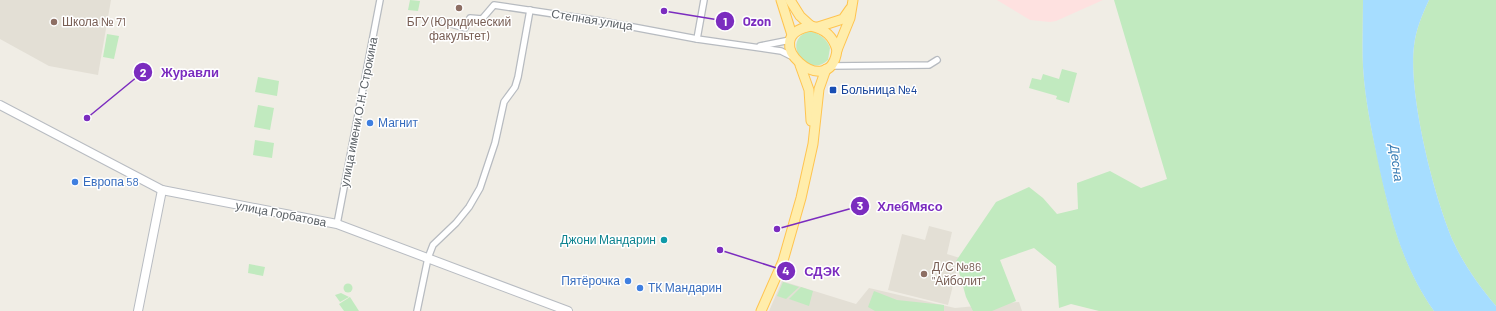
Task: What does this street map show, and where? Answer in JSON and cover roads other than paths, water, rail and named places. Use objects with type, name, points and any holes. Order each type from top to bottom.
[{"type":"main road","points":[[761,311],[783,261],[797,208],[811,126],[809,90],[800,65],[793,57],[790,49],[791,38],[781,0]]},
{"type":"main road","points":[[790,0],[800,16],[814,27],[824,30],[832,38],[836,53]]},
{"type":"main road","points":[[791,38],[803,27],[814,27],[843,19],[849,12],[853,2]]},
{"type":"main road","points":[[797,208],[801,198],[809,160],[819,88],[836,53],[850,18],[853,2]]},
{"type":"main road","points":[[800,65],[819,71],[828,68]]},
{"type":"main road","name":"улица Горбатова","points":[[0,105],[162,190],[338,224],[568,311]]},
{"type":"main road","points":[[138,311],[162,190]]},
{"type":"street","name":"улица имени О.Н. Строкина","points":[[338,224],[380,0]]},
{"type":"street","points":[[698,39],[704,0]]},
{"type":"street","name":"Степная улица","points":[[444,22],[465,28],[470,18],[482,19],[494,5],[610,22],[698,39],[780,51],[793,57]]},
{"type":"street","points":[[417,311],[428,258],[433,245],[456,223],[469,207],[483,181],[495,143],[504,102],[515,87],[518,77],[530,10]]},
{"type":"street","points":[[754,47],[791,38]]},
{"type":"street","points":[[836,53],[850,66]]},
{"type":"street","points":[[828,68],[850,66],[929,65],[937,60]]},
{"type":"water","name":"Десна","points":[[1363,0],[1429,0],[1416,34],[1413,66],[1415,91],[1424,146],[1438,200],[1454,243],[1473,276],[1496,306],[1496,311],[1434,311],[1414,278],[1400,244],[1389,208],[1367,106],[1363,67]]},
{"type":"place","name":"БГУ (Юридический факультет)","points":[[459,8]]},
{"type":"place","name":"Ozon","points":[[664,11]]},
{"type":"place","name":"Школа № 71","points":[[54,22]]},
{"type":"place","name":"Больница №4","points":[[833,90]]},
{"type":"place","name":"Журавли","points":[[87,118]]},
{"type":"place","name":"Магнит","points":[[370,123]]},
{"type":"place","name":"Европа 58","points":[[75,182]]},
{"type":"place","name":"ХлебМясо","points":[[777,229]]},
{"type":"place","name":"Джони Мандарин","points":[[664,240]]},
{"type":"place","name":"СДЭК","points":[[720,250]]},
{"type":"place","name":"Д/С №86 \"Айболит\"","points":[[924,274]]},
{"type":"place","name":"Пятёрочка","points":[[628,281]]},
{"type":"place","name":"ТК Мандарин","points":[[640,288]]}]
